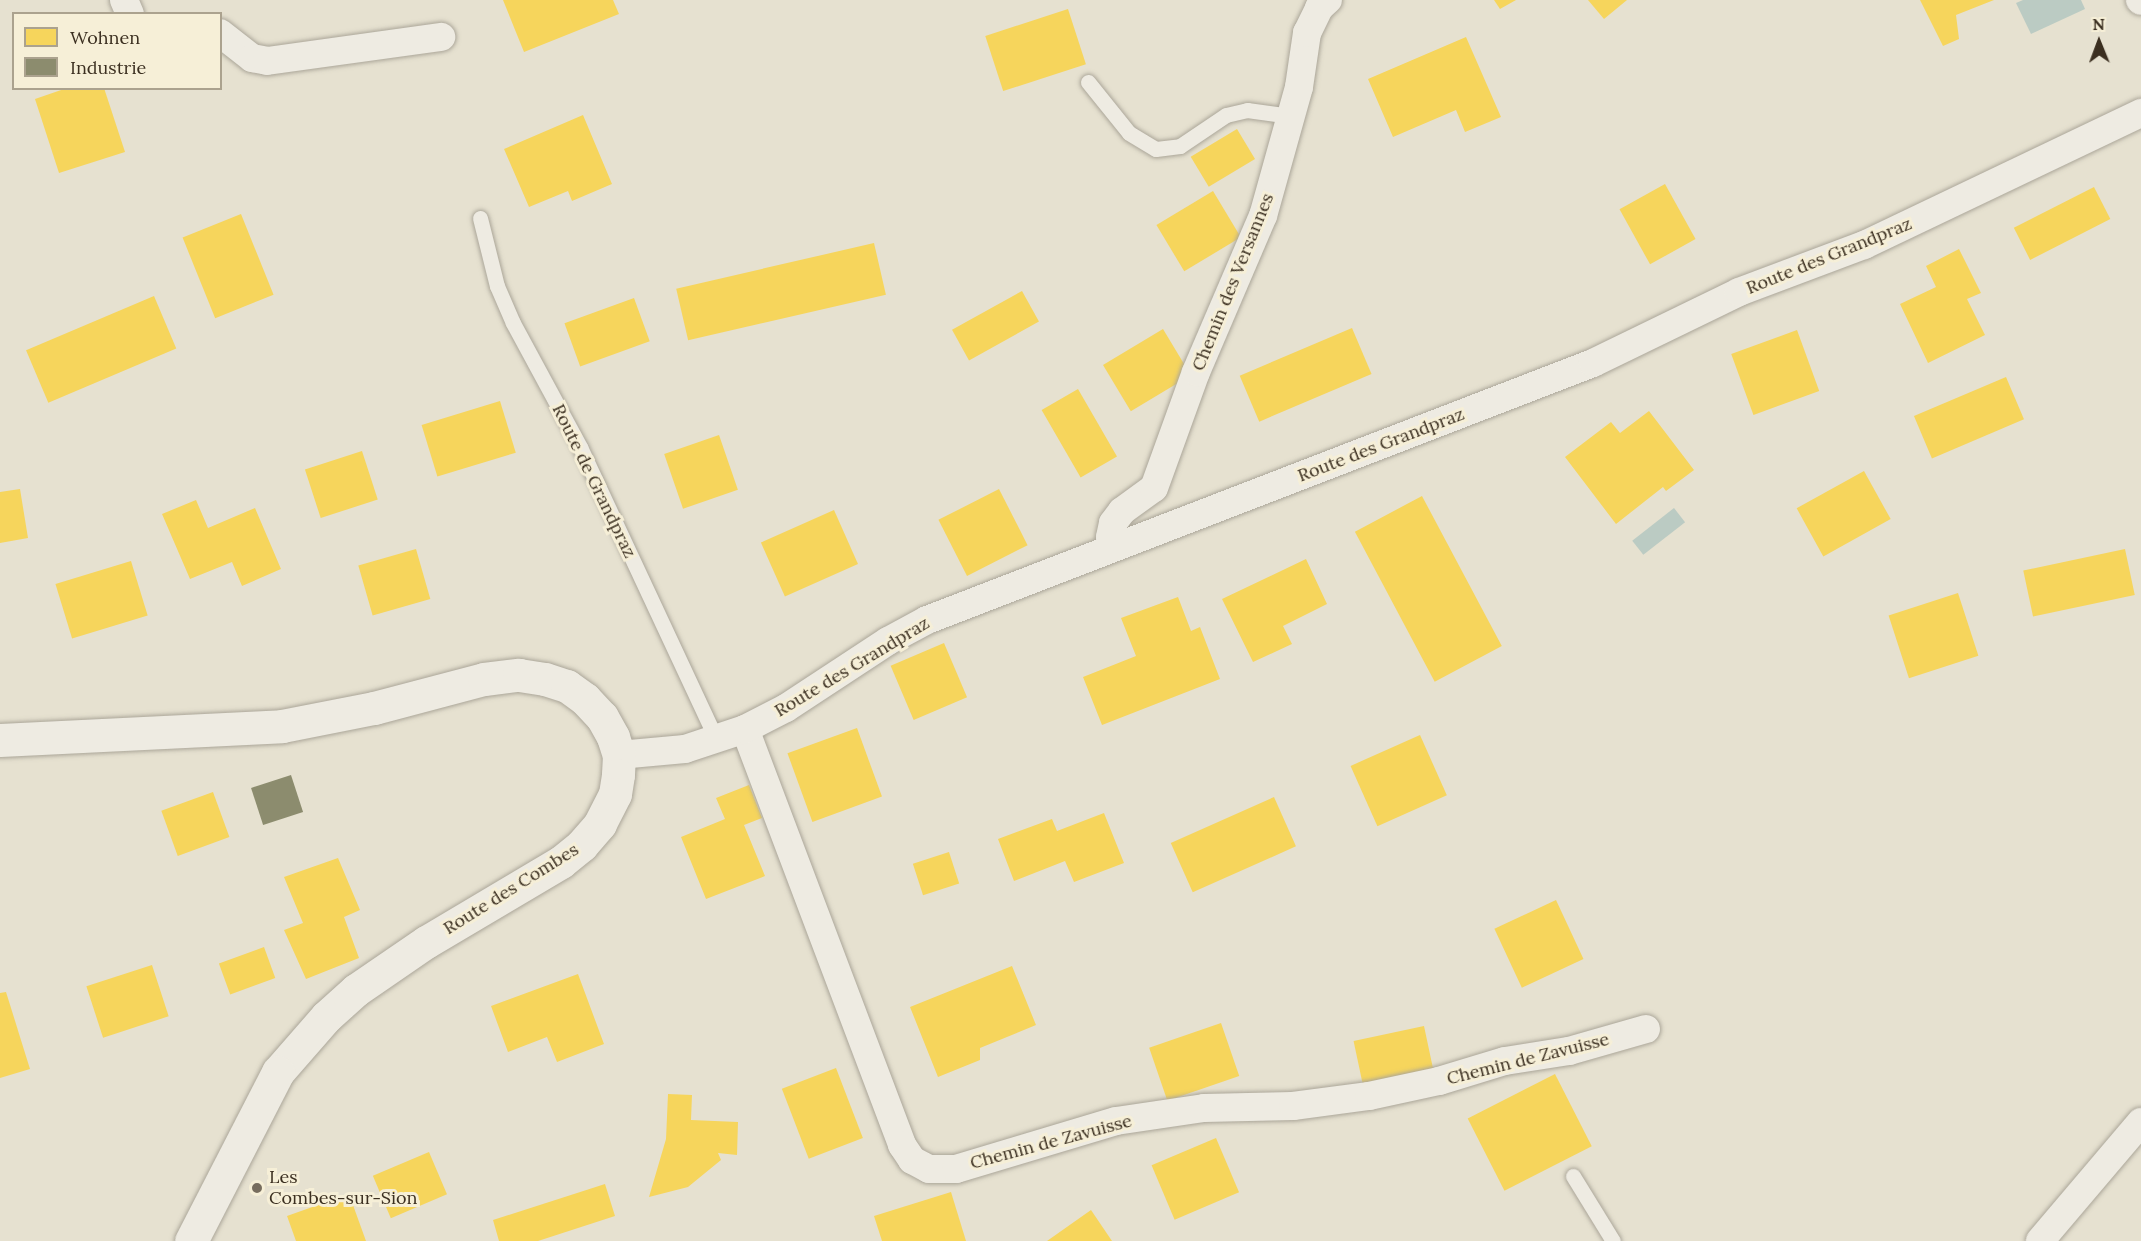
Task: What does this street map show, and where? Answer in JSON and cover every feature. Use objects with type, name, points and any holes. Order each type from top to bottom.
[{"type":"street","name":"Chemin des Versannes","points":[[1113,547],[1110,537],[1113,523],[1122,511],[1154,488],[1196,372],[1263,216],[1299,87],[1307,33],[1319,8],[1328,0]]},
{"type":"street","points":[[222,35],[252,58],[267,61],[441,37]]},
{"type":"street","name":"Route des Grandpraz","points":[[619,756],[685,749],[717,741],[786,708],[888,641],[927,620],[1593,363],[1739,292],[1864,245],[2141,113]]},
{"type":"street","name":"Route des Combes","points":[[0,740],[282,726],[374,708],[484,679],[519,675],[545,679],[567,686],[585,699],[602,717],[613,737],[619,756],[615,794],[600,824],[582,845],[561,862],[426,942],[365,984],[326,1017],[278,1072],[263,1097],[191,1241]]},
{"type":"street","name":"Chemin de Zavuisse","points":[[745,729],[902,1145],[912,1160],[929,1169],[956,1169],[1116,1121],[1204,1108],[1293,1106],[1369,1096],[1439,1081],[1505,1061],[1569,1051],[1646,1029]]},
{"type":"street","points":[[2040,1241],[2141,1122]]},
{"type":"lane","points":[[1088,82],[1129,133],[1156,149],[1180,146],[1226,116],[1247,110],[1291,116]]},
{"type":"lane","name":"Route de Grandpraz","points":[[480,219],[497,286],[513,323],[580,447],[717,741]]},
{"type":"lane","points":[[1573,1176],[1614,1241]]},
{"type":"shaded area","points":[[2023,0],[2081,0],[2085,9],[2031,34],[2016,3]]},
{"type":"shaded area","points":[[1674,508],[1685,522],[1643,555],[1632,541]]},
{"type":"building: Wohnen","points":[[503,0],[613,0],[619,14],[524,52]]},
{"type":"building: Wohnen","points":[[1494,0],[1516,0],[1500,9]]},
{"type":"building: Wohnen","points":[[1588,0],[1627,0],[1604,19]]},
{"type":"building: Wohnen","points":[[1920,0],[1994,0],[1956,15],[1959,39],[1943,46]]},
{"type":"building: Wohnen","points":[[1068,9],[1086,64],[1003,91],[985,36]]},
{"type":"building: Wohnen","points":[[1466,37],[1501,117],[1465,132],[1456,110],[1393,137],[1368,79]]},
{"type":"building: Wohnen","points":[[61,90],[105,90],[125,152],[59,173],[35,99]]},
{"type":"building: Wohnen","points":[[583,115],[612,184],[572,201],[568,191],[529,207],[504,149]]},
{"type":"building: Wohnen","points":[[1237,129],[1255,159],[1209,187],[1191,157]]},
{"type":"building: Wohnen","points":[[1665,184],[1696,239],[1650,264],[1620,209]]},
{"type":"building: Wohnen","points":[[2094,187],[2110,219],[2030,260],[2014,228]]},
{"type":"building: Wohnen","points":[[1213,191],[1241,237],[1184,271],[1156,225]]},
{"type":"building: Wohnen","points":[[241,214],[274,295],[215,318],[183,238]]},
{"type":"building: Wohnen","points":[[874,243],[886,295],[688,340],[676,289]]},
{"type":"building: Wohnen","points":[[1959,249],[1981,293],[1967,299],[1985,335],[1928,363],[1900,304],[1936,287],[1926,266]]},
{"type":"building: Wohnen","points":[[1022,291],[1039,322],[969,360],[952,330]]},
{"type":"building: Wohnen","points":[[154,296],[176,348],[48,403],[26,350]]},
{"type":"building: Wohnen","points":[[634,298],[650,341],[580,367],[564,323]]},
{"type":"building: Wohnen","points":[[1352,328],[1372,374],[1259,422],[1240,376]]},
{"type":"building: Wohnen","points":[[1163,329],[1191,375],[1131,411],[1103,365]]},
{"type":"building: Wohnen","points":[[1797,330],[1819,391],[1753,415],[1731,354]]},
{"type":"building: Wohnen","points":[[2006,377],[2024,419],[1932,458],[1914,416]]},
{"type":"building: Wohnen","points":[[1078,389],[1117,457],[1081,478],[1042,410]]},
{"type":"building: Wohnen","points":[[500,401],[516,453],[437,477],[422,425]]},
{"type":"building: Wohnen","points":[[1649,411],[1694,470],[1666,491],[1663,487],[1616,524],[1565,457],[1611,422],[1620,433]]},
{"type":"building: Wohnen","points":[[719,435],[738,490],[683,509],[664,454]]},
{"type":"building: Wohnen","points":[[362,451],[378,500],[321,518],[305,470]]},
{"type":"building: Wohnen","points":[[1864,471],[1891,519],[1823,556],[1797,508]]},
{"type":"building: Wohnen","points":[[20,489],[28,538],[0,543],[0,492]]},
{"type":"building: Wohnen","points":[[999,489],[1028,545],[967,576],[938,520]]},
{"type":"building: Wohnen","points":[[1422,496],[1502,646],[1435,682],[1355,532]]},
{"type":"building: Wohnen","points":[[196,500],[208,528],[255,508],[281,569],[242,586],[232,562],[190,579],[162,514]]},
{"type":"building: Wohnen","points":[[834,510],[858,564],[785,596],[761,543]]},
{"type":"building: Wohnen","points":[[416,549],[430,599],[373,616],[358,566]]},
{"type":"building: Wohnen","points":[[2125,549],[2135,595],[2033,617],[2023,571]]},
{"type":"building: Wohnen","points":[[1306,559],[1327,604],[1283,626],[1292,644],[1253,662],[1222,599]]},
{"type":"building: Wohnen","points":[[131,561],[148,616],[72,639],[55,584]]},
{"type":"building: Wohnen","points":[[1958,593],[1978,656],[1909,678],[1889,616]]},
{"type":"building: Wohnen","points":[[1178,597],[1191,631],[1200,627],[1220,679],[1102,725],[1083,677],[1136,656],[1121,618]]},
{"type":"building: Wohnen","points":[[944,643],[967,697],[914,720],[891,666]]},
{"type":"building: Wohnen","points":[[857,728],[882,797],[812,822],[787,753]]},
{"type":"building: Wohnen","points":[[1420,735],[1447,795],[1377,826],[1351,766]]},
{"type":"building: Wohnen","points":[[749,785],[762,818],[744,825],[765,876],[706,899],[681,837],[725,819],[716,798]]},
{"type":"building: Wohnen","points":[[213,792],[229,837],[178,856],[161,811]]},
{"type":"building: Wohnen","points":[[1274,797],[1296,846],[1193,892],[1171,843]]},
{"type":"building: Wohnen","points":[[1104,813],[1124,863],[1074,882],[1065,861],[1014,881],[998,839],[1052,819],[1057,831]]},
{"type":"building: Wohnen","points":[[949,852],[959,883],[923,895],[913,864]]},
{"type":"building: Wohnen","points":[[338,858],[360,910],[344,917],[359,958],[306,979],[284,930],[303,923],[284,877]]},
{"type":"building: Wohnen","points":[[1556,900],[1583,959],[1522,988],[1494,929]]},
{"type":"building: Wohnen","points":[[264,947],[275,978],[230,994],[219,963]]},
{"type":"building: Wohnen","points":[[152,965],[169,1016],[103,1038],[86,986]]},
{"type":"building: Wohnen","points":[[1012,966],[1036,1025],[980,1048],[980,1060],[938,1077],[910,1007]]},
{"type":"building: Wohnen","points":[[578,974],[604,1044],[557,1062],[547,1037],[508,1052],[491,1006]]},
{"type":"building: Wohnen","points":[[6,992],[30,1069],[0,1078],[0,993]]},
{"type":"building: Wohnen","points":[[1221,1023],[1239,1076],[1167,1101],[1149,1048]]},
{"type":"building: Wohnen","points":[[1424,1026],[1434,1075],[1364,1090],[1354,1041]]},
{"type":"building: Wohnen","points":[[836,1068],[863,1138],[809,1159],[782,1089]]},
{"type":"building: Wohnen","points":[[1555,1074],[1592,1146],[1504,1191],[1468,1118]]},
{"type":"building: Wohnen","points":[[668,1094],[692,1095],[691,1120],[738,1122],[737,1155],[718,1153],[721,1160],[688,1187],[649,1197],[666,1139]]},
{"type":"building: Wohnen","points":[[1216,1138],[1239,1192],[1175,1220],[1152,1165]]},
{"type":"building: Wohnen","points":[[429,1152],[447,1194],[391,1218],[373,1176]]},
{"type":"building: Wohnen","points":[[605,1184],[615,1216],[538,1241],[499,1241],[493,1220]]},
{"type":"building: Wohnen","points":[[951,1192],[966,1241],[882,1241],[874,1216]]},
{"type":"building: Wohnen","points":[[349,1194],[366,1241],[296,1241],[287,1216]]},
{"type":"building: Wohnen","points":[[1091,1210],[1112,1241],[1047,1241]]},
{"type":"building: Industrie","points":[[291,775],[303,812],[263,825],[251,788]]},
{"type":"place","name":"Les Combes-sur-Sion","points":[[257,1188]]}]
